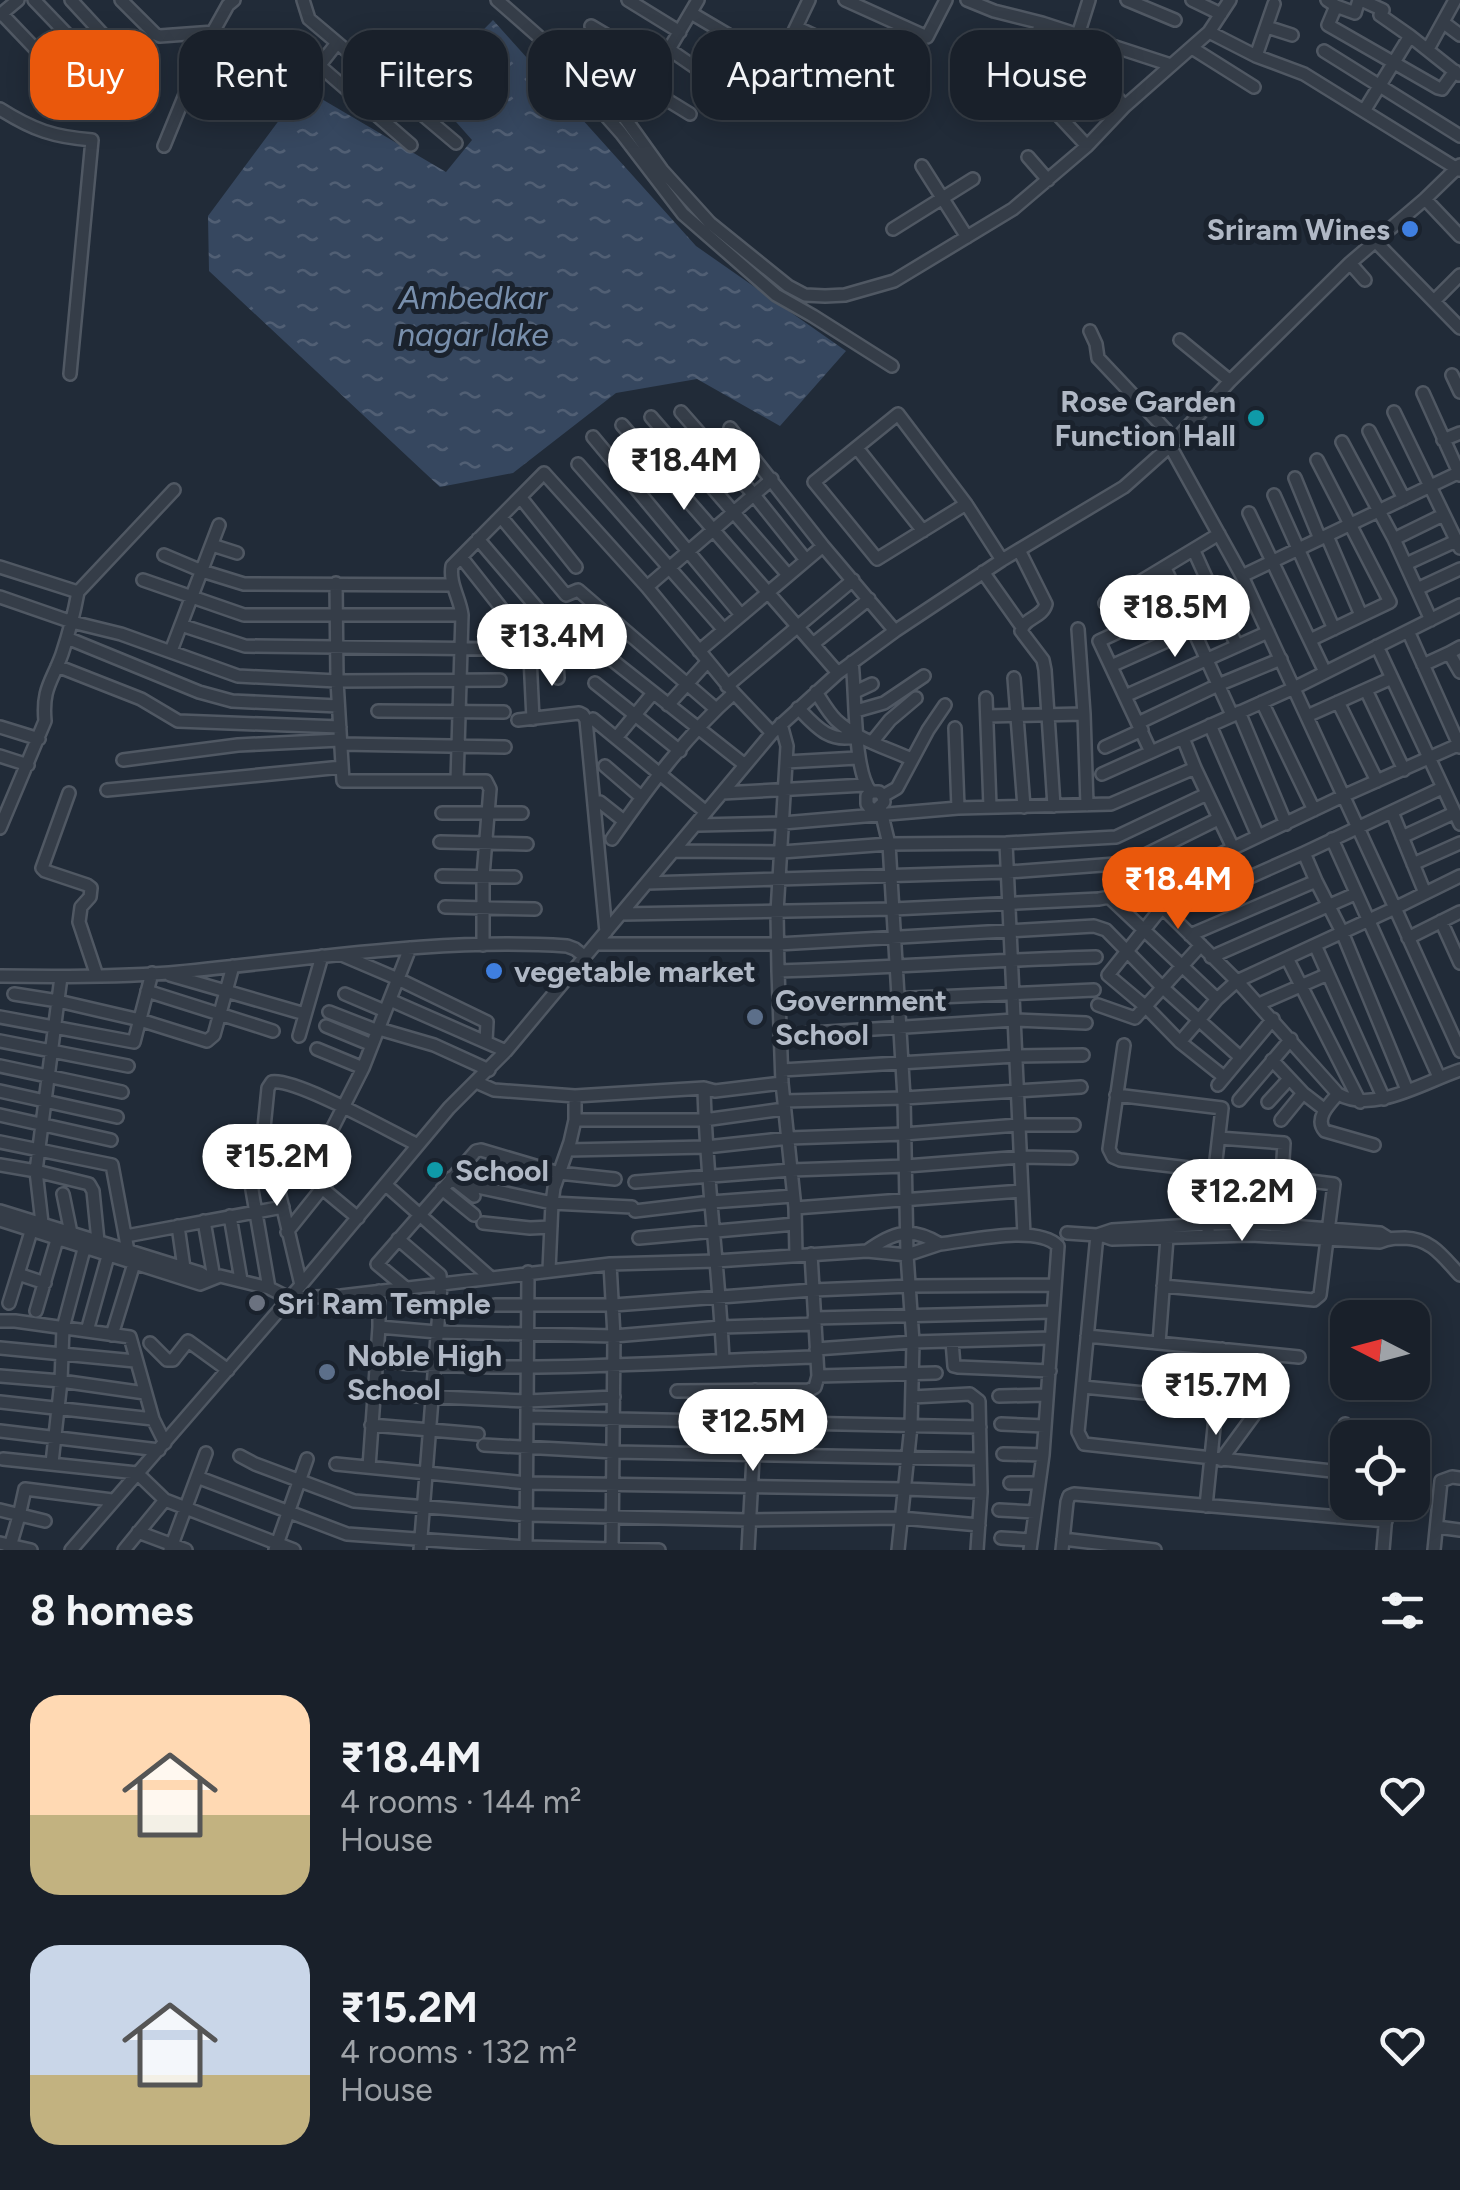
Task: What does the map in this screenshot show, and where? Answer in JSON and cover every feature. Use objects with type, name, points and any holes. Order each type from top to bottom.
[{"type":"street","points":[[34,0],[63,30]]},
{"type":"street","points":[[71,0],[99,30]]},
{"type":"street","points":[[121,0],[155,34],[179,35]]},
{"type":"street","points":[[215,30],[234,0]]},
{"type":"street","points":[[303,0],[310,19],[343,48]]},
{"type":"street","points":[[488,0],[568,72],[683,214],[776,295],[892,366]]},
{"type":"street","points":[[496,0],[614,103],[662,170],[710,223],[788,286],[805,295],[845,295],[894,281],[1014,209],[1192,48],[1230,0]]},
{"type":"street","points":[[628,0],[680,32]]},
{"type":"street","points":[[672,46],[698,0]]},
{"type":"street","points":[[802,30],[798,28],[810,0]]},
{"type":"street","points":[[846,0],[927,37],[946,0]]},
{"type":"street","points":[[967,0],[994,12],[1060,30]]},
{"type":"street","points":[[1080,30],[1090,0]]},
{"type":"street","points":[[1127,0],[1175,20]]},
{"type":"street","points":[[1360,0],[1382,10],[1380,15],[1458,73],[1438,88],[1328,25],[1332,3],[1354,13],[1360,0]]},
{"type":"street","points":[[1428,49],[1455,0]]},
{"type":"street","points":[[1195,1],[1221,14]]},
{"type":"street","points":[[1256,56],[1274,4]]},
{"type":"street","points":[[5,8],[30,37]]},
{"type":"street","points":[[691,14],[719,30]]},
{"type":"street","points":[[1038,30],[1042,23]]},
{"type":"street","points":[[1444,23],[1460,35]]},
{"type":"street","points":[[592,26],[599,30]]},
{"type":"street","points":[[1267,27],[1292,35]]},
{"type":"street","points":[[70,1550],[450,1108],[506,1051],[745,764],[798,708],[895,630],[1002,560],[1124,488],[1350,263],[1459,168],[1304,74],[1208,32]]},
{"type":"street","points":[[1364,111],[1410,36]]},
{"type":"street","points":[[323,62],[337,43]]},
{"type":"street","points":[[1192,48],[1254,87]]},
{"type":"street","points":[[1122,49],[1171,65]]},
{"type":"street","points":[[1324,51],[1460,136]]},
{"type":"street","points":[[323,69],[343,86]]},
{"type":"street","points":[[672,103],[690,114]]},
{"type":"street","points":[[1122,103],[1125,106]]},
{"type":"street","points":[[0,109],[29,127],[56,137],[92,140],[70,374]]},
{"type":"street","points":[[164,146],[179,109]]},
{"type":"street","points":[[382,120],[411,145]]},
{"type":"street","points":[[427,120],[456,144]]},
{"type":"street","points":[[1063,120],[1087,146]]},
{"type":"street","points":[[1028,157],[1048,180]]},
{"type":"street","points":[[922,166],[967,237]]},
{"type":"street","points":[[893,228],[973,179]]},
{"type":"street","points":[[1425,198],[1460,236]]},
{"type":"street","points":[[1375,241],[1460,328]]},
{"type":"street","points":[[1350,263],[1365,280]]},
{"type":"street","points":[[1434,301],[1460,275]]},
{"type":"street","points":[[1090,331],[1098,358],[1166,430],[1170,446],[1242,576],[1460,1051]]},
{"type":"street","points":[[1180,340],[1230,381]]},
{"type":"street","points":[[1452,375],[1460,392]]},
{"type":"street","points":[[1242,576],[1460,473],[1423,393]]},
{"type":"street","points":[[680,412],[806,560]]},
{"type":"street","points":[[1394,412],[1458,544],[1406,564]]},
{"type":"street","points":[[966,504],[876,560],[814,482],[898,414],[966,504],[1002,560]]},
{"type":"street","points":[[652,417],[788,575]]},
{"type":"street","points":[[622,425],[838,673]]},
{"type":"street","points":[[730,428],[895,630]]},
{"type":"street","points":[[1369,431],[1404,499]]},
{"type":"street","points":[[1444,440],[1460,433]]},
{"type":"street","points":[[593,437],[742,615]]},
{"type":"street","points":[[1342,442],[1394,539],[1431,620]]},
{"type":"street","points":[[857,448],[922,531]]},
{"type":"street","points":[[1310,640],[1390,602],[1317,460]]},
{"type":"street","points":[[578,464],[724,630]]},
{"type":"street","points":[[457,781],[462,615],[452,585],[452,566],[544,473],[647,587],[731,689],[786,736],[777,912],[778,971],[796,1255]]},
{"type":"street","points":[[1295,478],[1362,615]]},
{"type":"street","points":[[647,587],[772,479]]},
{"type":"street","points":[[0,828],[46,722],[46,690],[58,666],[78,592],[174,490]]},
{"type":"street","points":[[1274,496],[1334,629]]},
{"type":"street","points":[[521,498],[576,567]]},
{"type":"street","points":[[1248,514],[1324,672]]},
{"type":"street","points":[[1394,539],[1443,515]]},
{"type":"street","points":[[501,517],[566,595],[578,590],[716,708]]},
{"type":"street","points":[[171,651],[219,525]]},
{"type":"street","points":[[1105,603],[1219,534]]},
{"type":"street","points":[[478,540],[544,616]]},
{"type":"street","points":[[212,545],[237,553]]},
{"type":"street","points":[[668,704],[687,684],[724,630],[823,546]]},
{"type":"street","points":[[1019,550],[1046,604],[1042,612],[1022,626]]},
{"type":"street","points":[[1194,551],[1237,646]]},
{"type":"street","points":[[164,555],[244,584],[452,585]]},
{"type":"street","points":[[460,557],[517,628]]},
{"type":"street","points":[[0,567],[78,592]]},
{"type":"street","points":[[1164,568],[1286,824]]},
{"type":"street","points":[[1417,589],[1460,569]]},
{"type":"street","points":[[983,572],[1022,626],[1022,635],[1043,660],[1054,806]]},
{"type":"street","points":[[142,580],[244,615],[462,615]]},
{"type":"street","points":[[612,839],[731,689],[797,626],[854,580]]},
{"type":"street","points":[[336,584],[343,781],[489,784],[483,945]]},
{"type":"street","points":[[0,598],[122,634],[238,676],[337,681],[500,680]]},
{"type":"street","points":[[813,644],[869,599]]},
{"type":"street","points":[[1151,752],[1099,641],[1181,604]]},
{"type":"street","points":[[1102,774],[1294,688],[1460,606]]},
{"type":"street","points":[[1111,666],[1223,616]]},
{"type":"street","points":[[181,624],[245,646],[502,649]]},
{"type":"street","points":[[1078,629],[1088,805]]},
{"type":"street","points":[[622,914],[1009,903],[1145,890],[1460,745],[1408,631]]},
{"type":"street","points":[[1125,696],[1268,632]]},
{"type":"street","points":[[67,638],[200,692],[232,700],[338,706]]},
{"type":"street","points":[[534,718],[530,657],[581,643],[745,764]]},
{"type":"street","points":[[1377,646],[1457,818],[1402,837]]},
{"type":"street","points":[[1423,665],[1454,650],[1460,672]]},
{"type":"street","points":[[556,651],[558,678]]},
{"type":"street","points":[[1105,747],[1218,685],[1280,659]]},
{"type":"street","points":[[852,662],[857,758],[876,799],[889,844],[904,1098],[911,1426],[899,1550],[887,1550]]},
{"type":"street","points":[[58,666],[141,700],[178,721],[340,737],[505,747]]},
{"type":"street","points":[[856,711],[884,703],[924,676]]},
{"type":"street","points":[[1014,678],[1024,806]]},
{"type":"street","points":[[1306,716],[1392,678]]},
{"type":"street","points":[[595,682],[680,751]]},
{"type":"street","points":[[856,692],[872,684]]},
{"type":"street","points":[[1366,690],[1404,770]]},
{"type":"street","points":[[816,692],[836,720],[858,736],[911,760]]},
{"type":"street","points":[[616,738],[653,693]]},
{"type":"street","points":[[873,742],[890,720],[916,698]]},
{"type":"street","points":[[986,698],[990,808]]},
{"type":"street","points":[[1262,702],[1314,810]]},
{"type":"street","points":[[1338,702],[1377,782]]},
{"type":"street","points":[[698,824],[783,823],[876,799],[897,788],[945,705]]},
{"type":"street","points":[[798,708],[828,736],[858,736]]},
{"type":"street","points":[[378,711],[504,712]]},
{"type":"street","points":[[987,716],[1084,714]]},
{"type":"street","points":[[518,720],[584,715],[606,932]]},
{"type":"street","points":[[594,720],[706,812]]},
{"type":"street","points":[[1210,725],[1258,836]]},
{"type":"street","points":[[0,727],[39,738]]},
{"type":"street","points":[[955,728],[958,808]]},
{"type":"street","points":[[124,760],[340,737]]},
{"type":"street","points":[[1182,738],[1233,848]]},
{"type":"street","points":[[0,756],[28,765]]},
{"type":"street","points":[[786,762],[857,758]]},
{"type":"street","points":[[605,766],[641,798]]},
{"type":"street","points":[[107,790],[342,767]]},
{"type":"street","points":[[722,793],[786,791],[958,808],[1111,804],[1194,768]]},
{"type":"street","points":[[1272,1019],[1221,1081],[1108,975],[1145,928],[1166,910],[1304,853],[1442,788]]},
{"type":"street","points":[[69,793],[42,868],[91,888],[90,897],[80,907],[79,922],[96,976]]},
{"type":"street","points":[[674,851],[782,852],[889,844],[1116,838],[1206,794]]},
{"type":"street","points":[[600,802],[624,821]]},
{"type":"street","points":[[442,812],[522,813]]},
{"type":"street","points":[[1392,812],[1425,894]]},
{"type":"street","points":[[647,883],[780,881],[1129,864],[1218,819]]},
{"type":"street","points":[[1332,839],[1439,1077]]},
{"type":"street","points":[[440,842],[527,844]]},
{"type":"street","points":[[1006,843],[1024,1234]]},
{"type":"street","points":[[1413,864],[1460,843]]},
{"type":"street","points":[[1304,853],[1342,932],[1407,1090]]},
{"type":"street","points":[[442,876],[515,877]]},
{"type":"street","points":[[1180,1042],[1237,981],[1460,876]]},
{"type":"street","points":[[1190,935],[1316,881]]},
{"type":"street","points":[[1145,890],[1237,981],[1338,1094],[1360,1102],[1384,1099],[1460,1070]]},
{"type":"street","points":[[1211,957],[1356,894]]},
{"type":"street","points":[[1110,896],[1217,999]]},
{"type":"street","points":[[445,908],[535,909]]},
{"type":"street","points":[[1408,938],[1460,912]]},
{"type":"street","points":[[1441,922],[1460,963]]},
{"type":"street","points":[[597,944],[778,944],[1094,926],[1106,930],[1240,1057]]},
{"type":"street","points":[[0,976],[158,973],[340,954],[483,945],[567,946],[586,956]]},
{"type":"street","points":[[1314,945],[1384,1099]]},
{"type":"street","points":[[1098,1005],[1135,1018],[1200,946]]},
{"type":"street","points":[[287,1232],[338,1165],[337,1159],[324,1148],[363,1068],[410,948]]},
{"type":"street","points":[[340,954],[487,1022],[486,1041]]},
{"type":"street","points":[[298,1036],[322,956]]},
{"type":"street","points":[[778,971],[1096,957]]},
{"type":"street","points":[[1287,958],[1360,1102]]},
{"type":"street","points":[[14,994],[140,1020],[207,1041],[213,1038],[233,966]]},
{"type":"street","points":[[0,1017],[134,1042],[147,991],[158,973]]},
{"type":"street","points":[[158,973],[305,1014]]},
{"type":"street","points":[[1258,1004],[1328,974]]},
{"type":"street","points":[[9,1303],[36,1225],[36,1171],[61,977]]},
{"type":"street","points":[[780,1004],[1094,990]]},
{"type":"street","points":[[147,991],[273,1030]]},
{"type":"street","points":[[346,994],[388,1005],[506,1051]]},
{"type":"street","points":[[372,1046],[328,1019],[434,1045],[489,1070]]},
{"type":"street","points":[[781,1035],[1014,1020],[1086,1023]]},
{"type":"street","points":[[1239,1100],[1291,1039]]},
{"type":"street","points":[[0,1041],[128,1066]]},
{"type":"street","points":[[1124,1045],[1109,1149],[1113,1157],[1216,1171]]},
{"type":"street","points":[[317,1048],[363,1068]]},
{"type":"street","points":[[476,1082],[494,1090],[575,1096],[704,1088],[714,1092],[782,1076],[902,1062],[1083,1055]]},
{"type":"street","points":[[1272,1060],[1325,1110]]},
{"type":"street","points":[[0,1066],[122,1092]]},
{"type":"street","points":[[1268,1102],[1289,1078]]},
{"type":"street","points":[[301,1285],[264,1128],[272,1082],[286,1082],[418,1145]]},
{"type":"street","points":[[704,1088],[723,1360]]},
{"type":"street","points":[[575,1120],[704,1120],[784,1105],[1081,1088]]},
{"type":"street","points":[[0,1090],[117,1117]]},
{"type":"street","points":[[1280,1120],[1303,1093]]},
{"type":"street","points":[[1338,1094],[1325,1110],[1321,1128],[1374,1145]]},
{"type":"street","points":[[1116,1095],[1222,1108],[1208,1230]]},
{"type":"street","points":[[550,1270],[552,1202],[575,1120],[575,1096]]},
{"type":"street","points":[[0,1115],[111,1140]]},
{"type":"street","points":[[568,1150],[706,1147],[788,1138],[1074,1125]]},
{"type":"street","points":[[243,1138],[269,1288]]},
{"type":"street","points":[[1163,1286],[1314,1300],[1320,1295],[1334,1184],[1282,1176],[1284,1143],[1220,1138]]},
{"type":"street","points":[[0,1142],[112,1165],[133,1256],[112,1335]]},
{"type":"street","points":[[269,1144],[358,1218]]},
{"type":"street","points":[[407,1289],[376,1264],[476,1151],[559,1174],[615,1180]]},
{"type":"street","points":[[635,1182],[1020,1157],[1071,1158]]},
{"type":"street","points":[[0,1165],[89,1184],[98,1245],[88,1332]]},
{"type":"street","points":[[451,1178],[474,1191],[634,1208],[711,1202],[907,1200],[1022,1191]]},
{"type":"street","points":[[386,1185],[490,1278]]},
{"type":"street","points":[[442,1189],[479,1219],[530,1228],[551,1227]]},
{"type":"street","points":[[36,1311],[63,1233],[63,1194]]},
{"type":"street","points":[[126,1236],[283,1207]]},
{"type":"street","points":[[0,1211],[212,1278]]},
{"type":"street","points":[[230,1216],[241,1280]]},
{"type":"street","points":[[0,1220],[36,1225]]},
{"type":"street","points":[[204,1222],[212,1278]]},
{"type":"street","points":[[640,1238],[796,1224]]},
{"type":"street","points":[[178,1226],[184,1268]]},
{"type":"street","points":[[1099,1234],[1112,1240],[1167,1238],[1208,1230]]},
{"type":"street","points":[[1067,1232],[1380,1232],[1388,1238],[1425,1240],[1460,1275]]},
{"type":"street","points":[[867,1251],[888,1237],[908,1233],[940,1244]]},
{"type":"street","points":[[1099,1234],[1078,1432],[1084,1444],[1330,1471]]},
{"type":"street","points":[[133,1256],[200,1284],[220,1276],[269,1288],[289,1298],[440,1286],[610,1264],[867,1251],[907,1255],[940,1244],[1040,1235],[1058,1246],[1039,1482],[1030,1545],[1001,1538]]},
{"type":"street","points":[[398,1238],[440,1276],[420,1545]]},
{"type":"street","points":[[1158,1343],[1167,1238]]},
{"type":"street","points":[[52,1463],[63,1328],[98,1245]]},
{"type":"street","points":[[677,1390],[815,1387],[818,1376],[810,1254]]},
{"type":"street","points":[[1445,1259],[1460,1260]]},
{"type":"street","points":[[610,1264],[614,1305],[612,1549]]},
{"type":"street","points":[[526,1548],[528,1272]]},
{"type":"street","points":[[18,1274],[45,1283]]},
{"type":"street","points":[[494,1305],[614,1305],[813,1290],[1055,1285]]},
{"type":"street","points":[[368,1468],[379,1291]]},
{"type":"street","points":[[379,1327],[614,1336],[911,1315],[1053,1312]]},
{"type":"street","points":[[0,1321],[130,1337],[162,1447]]},
{"type":"street","points":[[1087,1336],[1299,1357]]},
{"type":"street","points":[[375,1360],[434,1366],[614,1365],[816,1353],[912,1342],[1051,1338]]},
{"type":"street","points":[[150,1342],[167,1360],[173,1360],[188,1340],[228,1370]]},
{"type":"street","points":[[952,1340],[954,1366],[1050,1371]]},
{"type":"street","points":[[0,1348],[135,1361]]},
{"type":"street","points":[[1206,1506],[1216,1459],[1216,1400],[1222,1349]]},
{"type":"street","points":[[818,1376],[936,1372]]},
{"type":"street","points":[[0,1376],[145,1393]]},
{"type":"street","points":[[1082,1387],[1216,1400]]},
{"type":"street","points":[[1216,1459],[1273,1388]]},
{"type":"street","points":[[748,1550],[754,1390]]},
{"type":"street","points":[[373,1394],[527,1401],[614,1398]]},
{"type":"street","points":[[912,1397],[966,1394],[979,1401],[981,1492],[977,1550]]},
{"type":"street","points":[[1000,1396],[1047,1396]]},
{"type":"street","points":[[0,1402],[153,1419]]},
{"type":"street","points":[[527,1417],[980,1427]]},
{"type":"street","points":[[1001,1424],[1045,1426]]},
{"type":"street","points":[[371,1425],[429,1429],[527,1448],[980,1459]]},
{"type":"street","points":[[0,1431],[162,1447]]},
{"type":"street","points":[[171,1547],[206,1453]]},
{"type":"street","points":[[1002,1454],[1042,1455]]},
{"type":"street","points":[[240,1456],[354,1501],[526,1514],[748,1520],[901,1518],[979,1526]]},
{"type":"street","points":[[3,1459],[137,1474],[165,1500],[276,1547],[294,1550]]},
{"type":"street","points":[[276,1547],[308,1459]]},
{"type":"street","points":[[336,1464],[527,1483],[981,1492]]},
{"type":"street","points":[[196,1478],[348,1534],[420,1545],[659,1550]]},
{"type":"street","points":[[1434,1550],[1440,1481],[1460,1478]]},
{"type":"street","points":[[1010,1482],[1039,1482]]},
{"type":"street","points":[[30,1550],[6,1546],[20,1516],[25,1488],[112,1500]]},
{"type":"street","points":[[1155,1550],[1063,1544],[1069,1496],[1330,1516]]},
{"type":"street","points":[[124,1550],[165,1500]]},
{"type":"street","points":[[0,1510],[44,1522]]},
{"type":"street","points":[[999,1510],[1035,1512]]},
{"type":"street","points":[[1367,1520],[1386,1522],[1383,1550]]},
{"type":"street","points":[[1436,1527],[1460,1530]]},
{"type":"street","points":[[138,1532],[186,1550]]},
{"type":"water","name":"Ambedkar nagar lake","points":[[493,20],[502,30],[483,30]]},
{"type":"water","name":"Ambedkar nagar lake","points":[[508,37],[528,59],[528,120],[583,120],[696,246],[846,351],[780,426],[697,379],[616,393],[513,473],[440,487],[209,271],[208,216],[279,120],[323,120],[323,100],[343,111],[343,120],[357,120],[446,172],[472,140],[454,120],[508,120]]},
{"type":"place","name":"Sriram Wines","points":[[1410,229]]},
{"type":"place","name":"Rose Garden Function Hall","points":[[1256,418]]},
{"type":"place","name":"vegetable market","points":[[494,971]]},
{"type":"place","name":"Government School","points":[[755,1017]]},
{"type":"place","name":"School","points":[[435,1170]]},
{"type":"place","name":"Sri Ram Temple","points":[[257,1303]]},
{"type":"place","name":"Noble High School","points":[[327,1372]]}]
